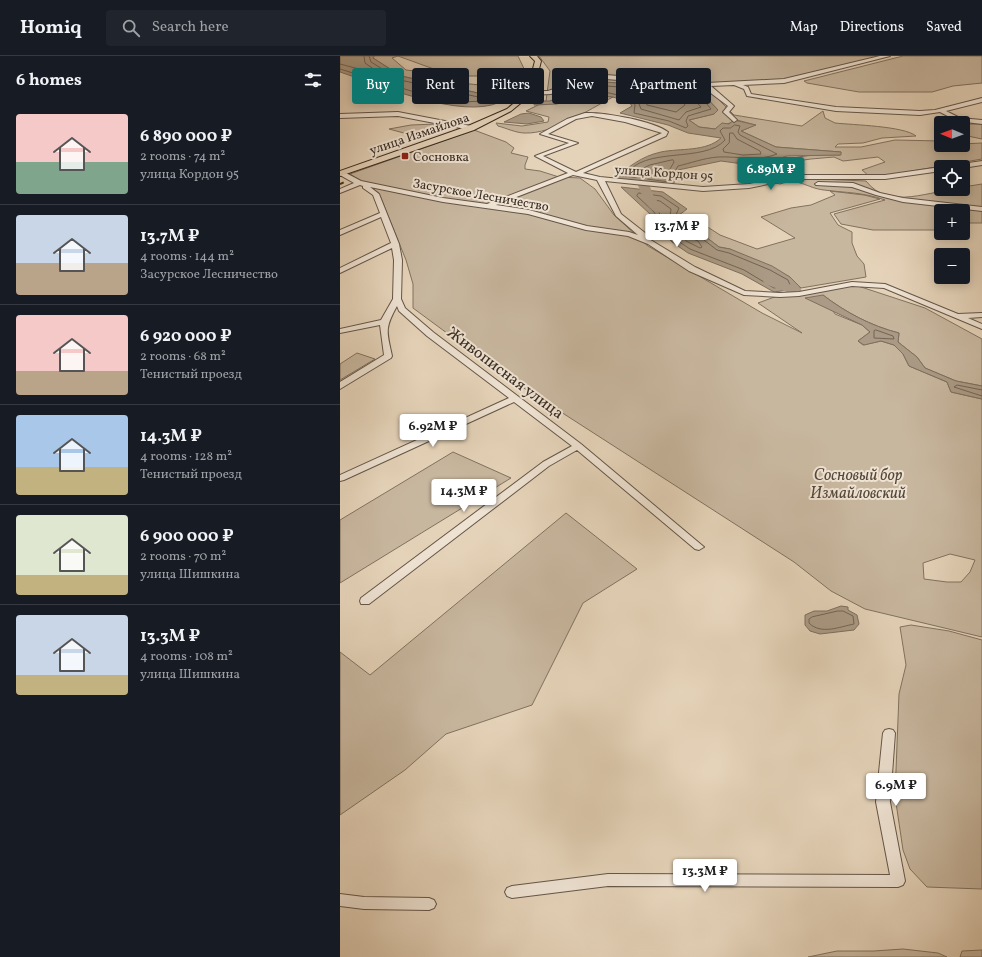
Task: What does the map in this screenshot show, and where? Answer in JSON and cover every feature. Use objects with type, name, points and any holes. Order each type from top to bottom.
[{"type":"main road","points":[[533,56],[538,61],[536,68]]},
{"type":"main road","name":"улица Измайлова","points":[[341,173],[471,128],[509,110],[516,104]]},
{"type":"street","points":[[711,85],[784,81],[887,56]]},
{"type":"street","points":[[544,93],[549,93],[559,89],[575,78],[616,78]]},
{"type":"street","points":[[734,84],[746,88],[749,95],[816,106],[920,113],[982,100]]},
{"type":"street","points":[[711,89],[719,98],[731,106],[726,112],[734,120]]},
{"type":"street","points":[[940,110],[959,120],[982,122]]},
{"type":"street","points":[[340,116],[398,114],[471,128]]},
{"type":"street","name":"улица Кордон 95","points":[[483,206],[498,203],[575,173],[664,135],[666,132],[645,125],[591,114],[583,115],[543,134],[575,143],[538,156],[575,173],[600,179],[703,190],[748,186],[793,177],[885,177],[934,169]]},
{"type":"street","points":[[970,165],[982,163]]},
{"type":"street","points":[[340,386],[388,356],[383,330],[384,322],[397,299],[398,260],[395,244],[376,194],[341,173]]},
{"type":"street","points":[[793,177],[817,184],[853,185],[878,194],[903,200],[982,209]]},
{"type":"street","points":[[600,179],[618,215],[651,242]]},
{"type":"street","points":[[340,191],[359,183]]},
{"type":"street","name":"Засурское Лесничество","points":[[359,183],[443,200],[529,212],[586,228],[629,234],[651,242],[692,269],[744,293],[780,295],[799,294],[852,284],[885,286],[982,327]]},
{"type":"street","points":[[340,233],[383,214]]},
{"type":"street","points":[[340,271],[395,244]]},
{"type":"street","name":"Живописная улица","points":[[397,299],[402,309],[430,334],[578,446],[699,547]]},
{"type":"street","points":[[957,316],[982,315]]},
{"type":"street","points":[[340,331],[384,322]]},
{"type":"street","points":[[341,478],[515,398]]},
{"type":"street","points":[[365,601],[546,464],[578,446]]},
{"type":"street","points":[[512,892],[608,880],[898,881],[883,802],[889,733]]},
{"type":"street","points":[[340,900],[364,903],[429,904]]},
{"type":"green space","points":[[374,56],[398,56],[392,58],[404,68],[389,68],[373,58]]},
{"type":"green space","points":[[398,56],[518,56],[524,68],[477,68],[477,76],[469,76],[469,68],[431,68]]},
{"type":"green space","points":[[539,56],[882,56],[784,80],[711,84],[711,68],[616,68],[616,84],[608,84],[608,68],[552,68],[552,100],[546,104],[552,103],[600,104],[547,130],[522,133],[498,126],[496,123],[522,126],[548,122],[549,117],[526,111],[540,104],[544,104],[546,101],[550,71]]},
{"type":"green space","points":[[903,56],[982,56],[982,83],[953,86],[932,92],[859,92],[807,83],[804,81]]},
{"type":"green space","points":[[404,68],[412,71],[412,78],[404,77]]},
{"type":"green space","points":[[469,84],[477,85],[477,93],[469,91]]},
{"type":"green space","points":[[711,92],[734,115],[802,126],[823,111],[825,118],[835,123],[890,128],[901,130],[916,136],[882,138],[863,143],[838,144],[835,147],[861,147],[895,140],[934,141],[934,152],[970,152],[970,144],[982,143],[982,159],[970,161],[934,160],[934,167],[889,175],[869,176],[862,170],[885,162],[878,157],[843,161],[834,157],[775,164],[807,156],[840,155],[841,152],[776,147],[741,131],[755,125],[737,120],[715,129],[699,127],[689,120],[714,114],[718,110],[711,103]]},
{"type":"green space","points":[[436,124],[441,131],[415,136],[389,129],[411,125]]},
{"type":"green space","points":[[970,124],[982,124],[982,139],[970,136]]},
{"type":"green space","name":"Сосновый бор Измайловский","points":[[474,130],[506,142],[514,148],[511,153],[528,157],[525,169],[540,171],[559,177],[580,178],[595,189],[614,215],[648,246],[762,313],[802,333],[758,303],[780,295],[852,284],[925,308],[982,339],[982,386],[956,381],[925,368],[917,357],[898,342],[899,333],[859,318],[823,295],[835,314],[862,325],[870,332],[858,341],[863,345],[881,341],[894,345],[903,354],[909,366],[947,382],[951,392],[982,399],[982,637],[865,609],[831,591],[794,562],[505,376],[413,308],[413,284],[406,260],[379,193],[350,174]],"holes":[[[950,554],[975,560],[970,572],[961,582],[924,579],[923,563]]]},
{"type":"green space","points":[[774,166],[773,172],[785,174],[777,178],[783,179],[795,178],[866,181],[876,190],[887,195],[899,197],[911,197],[934,193],[934,196],[970,196],[970,186],[982,184],[982,223],[970,223],[970,204],[934,204],[934,230],[873,230],[841,224],[834,214],[885,200],[862,194],[818,189],[798,182],[787,182],[780,184],[767,183],[758,179],[745,167]]},
{"type":"green space","points":[[830,191],[864,195],[880,199],[830,213],[838,225],[852,232],[852,243],[857,256],[864,264],[866,277],[801,288],[790,277],[730,249],[719,247],[702,234],[684,226],[678,216],[689,215],[720,235],[757,249],[795,238],[761,217],[791,208],[811,205],[835,195]]},
{"type":"green space","points":[[357,353],[375,359],[340,380],[340,364]]},
{"type":"green space","points":[[453,452],[511,478],[340,583],[340,520]]},
{"type":"green space","points":[[566,513],[637,569],[583,603],[532,705],[446,734],[405,770],[340,815],[340,652],[370,675]]},
{"type":"green space","points":[[911,625],[949,631],[982,640],[982,889],[927,887],[910,869],[903,850],[895,796],[899,694],[906,665],[900,627]]},
{"type":"green space","points":[[903,949],[938,953],[947,957],[808,957],[837,951]]},
{"type":"green space","points":[[982,950],[982,957],[960,957],[962,951]]},
{"type":"water","points":[[340,56],[374,56],[373,58],[389,68],[352,68],[352,76],[340,72]]},
{"type":"water","points":[[404,77],[412,78],[412,96],[404,94]]},
{"type":"water","points":[[608,82],[616,83],[616,98],[608,97]]},
{"type":"water","points":[[469,91],[477,93],[477,104],[492,104],[484,106],[464,107],[443,104],[469,104]]},
{"type":"water","points":[[552,100],[552,104],[557,104],[534,105],[544,104],[544,101]]},
{"type":"water","points":[[711,103],[718,110],[714,114],[689,120],[699,127],[715,129],[722,123],[729,124],[734,120],[756,125],[741,131],[776,147],[841,152],[841,155],[787,156],[764,163],[743,164],[721,161],[678,170],[673,186],[613,180],[630,166],[648,156],[661,152],[700,148],[708,146],[721,138],[688,133],[668,125],[620,113],[632,106],[630,104],[711,104]]},
{"type":"water","points":[[529,113],[541,117],[544,121],[527,124],[504,122],[521,114]]},
{"type":"water","points":[[621,187],[663,192],[687,209],[678,216],[684,226],[702,234],[719,247],[730,249],[772,266],[790,277],[801,288],[774,292],[742,274],[688,253],[672,242],[660,229],[651,215]]},
{"type":"water","points":[[823,295],[859,318],[899,333],[898,342],[917,357],[925,368],[956,381],[982,386],[982,399],[951,392],[947,382],[909,366],[903,354],[894,345],[881,341],[864,345],[858,341],[870,332],[862,325],[805,298]]},
{"type":"water","points":[[841,606],[848,607],[848,610],[857,615],[859,624],[854,630],[820,634],[810,631],[805,625],[805,615],[814,611],[827,611]]},
{"type":"waterway","points":[[654,171],[641,178],[649,198],[658,209]]},
{"type":"waterway","points":[[770,281],[795,291]]},
{"type":"railway","points":[[340,184],[347,181]]},
{"type":"place","name":"Сосновка","points":[[405,156]]}]
